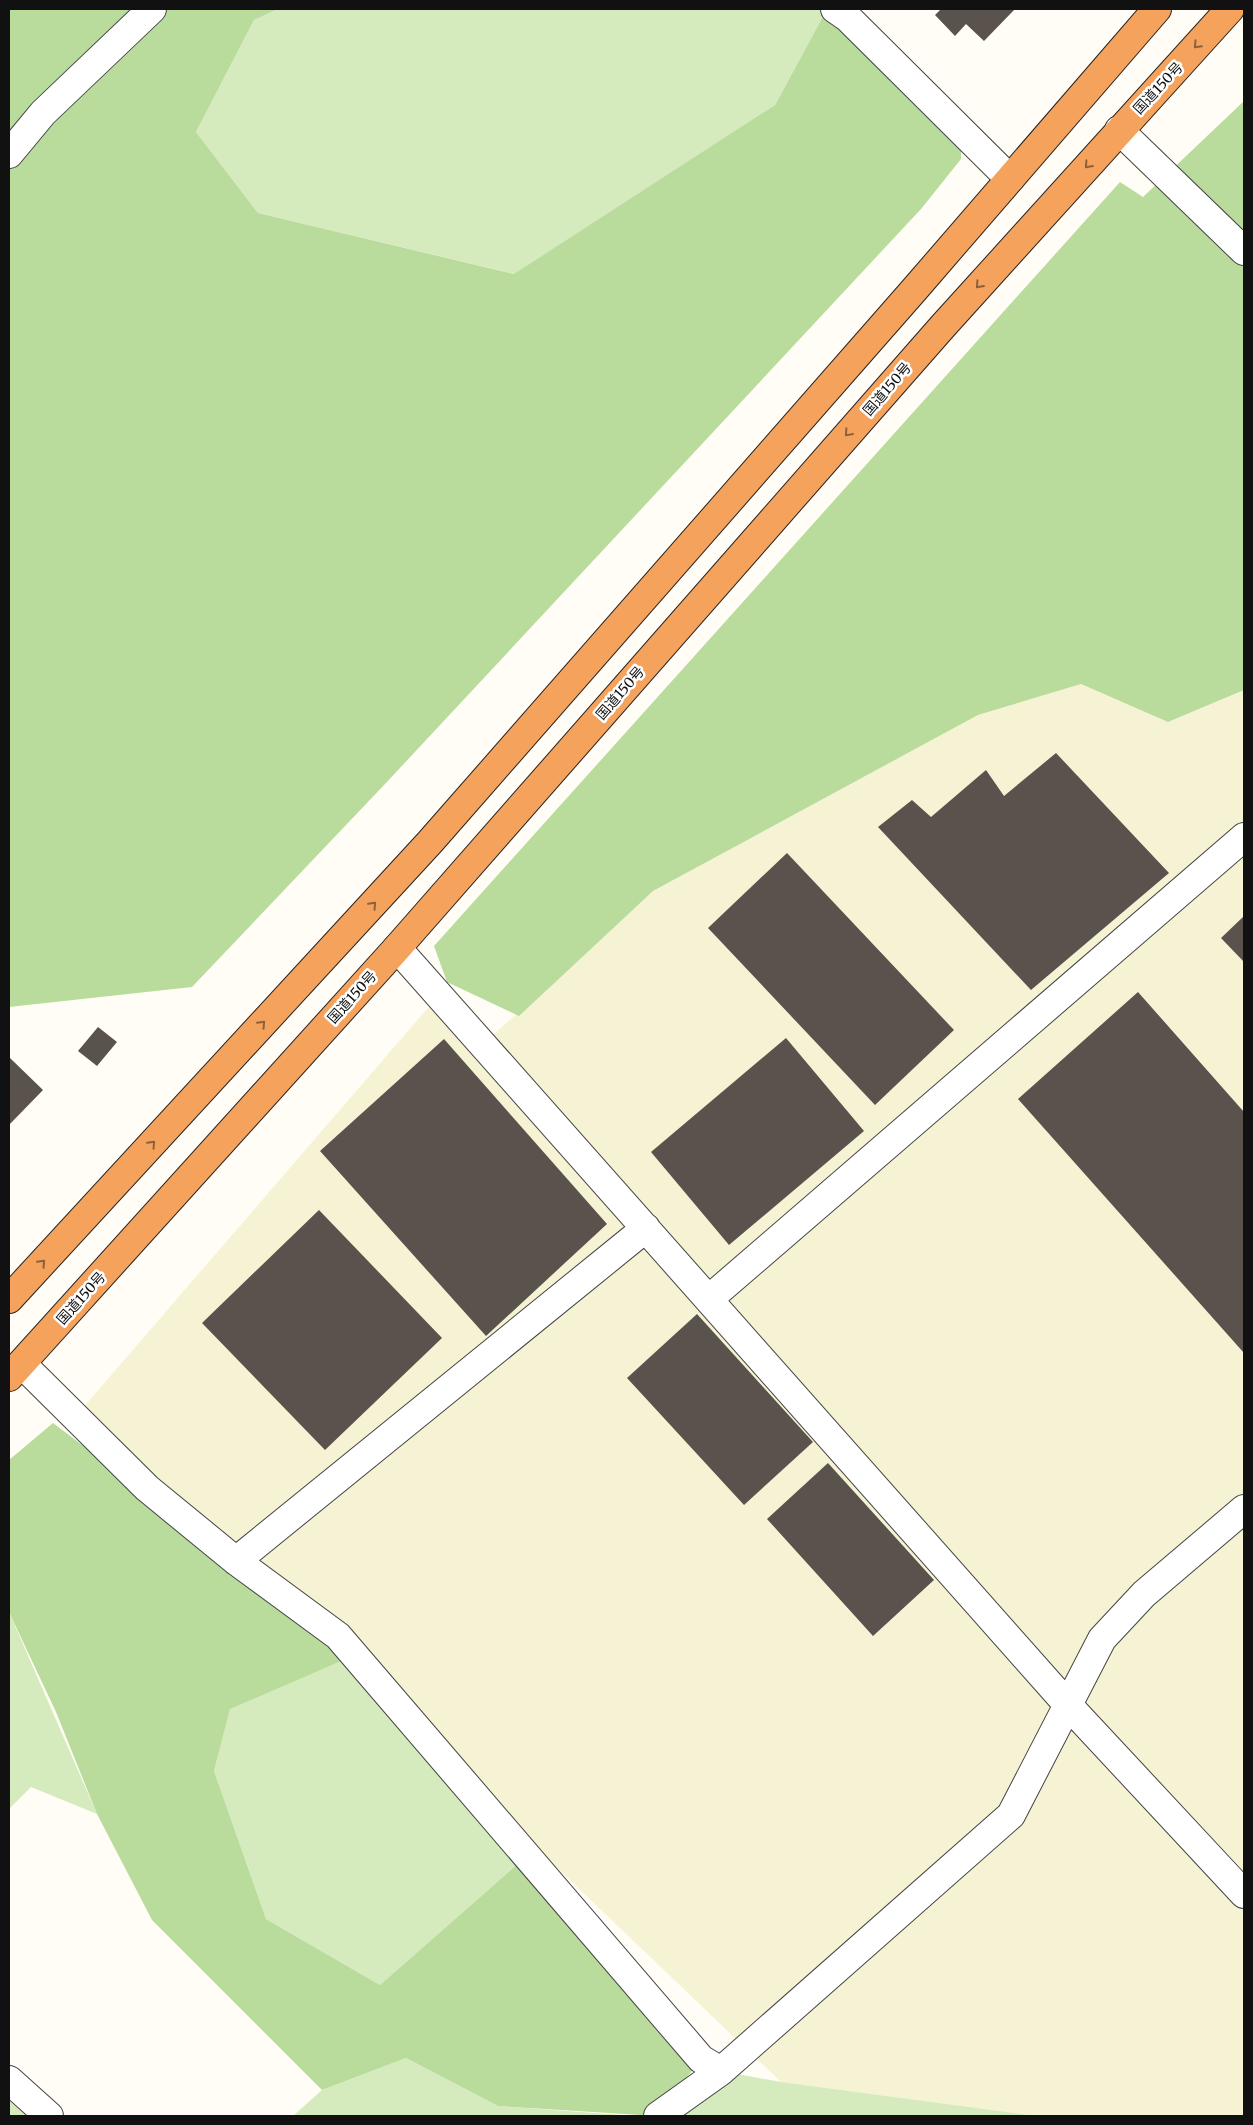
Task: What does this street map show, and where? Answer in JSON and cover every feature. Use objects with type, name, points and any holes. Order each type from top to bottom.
[{"type":"highway","points":[[9,1299],[430,842],[1157,9]]},
{"type":"highway","name":"国道150号","points":[[16,1370],[397,948],[942,326],[1230,9]]},
{"type":"street","points":[[9,154],[44,113],[152,9]]},
{"type":"street","points":[[835,9],[848,18],[1010,179]]},
{"type":"street","points":[[1119,130],[1244,251]]},
{"type":"street","points":[[709,1299],[1244,837]]},
{"type":"street","points":[[397,948],[1068,1705],[1244,1894]]},
{"type":"street","points":[[236,1561],[646,1228]]},
{"type":"street","points":[[16,1370],[147,1488],[236,1561],[338,1636],[701,2059],[721,2071]]},
{"type":"street","points":[[658,2116],[721,2071],[1011,1815],[1102,1639],[1144,1594],[1244,1509]]},
{"type":"street","points":[[9,2080],[49,2116]]},
{"type":"shaded area","points":[[1081,684],[1168,722],[1244,690],[1244,2116],[1037,2116],[781,2082],[236,1561],[75,1417],[439,995],[483,1044],[653,891],[978,715]]},
{"type":"green space","points":[[9,9],[278,9],[254,20],[196,132],[258,213],[514,274],[775,105],[827,9],[961,145],[961,159],[921,209],[385,784],[192,987],[9,1007]]},
{"type":"green space","points":[[278,9],[827,9],[775,105],[515,274],[258,213],[196,132],[254,20]]},
{"type":"green space","points":[[1244,101],[1244,690],[1168,722],[1081,684],[978,715],[653,891],[519,1016],[447,982],[434,946],[1120,182],[1143,197]]},
{"type":"green space","points":[[53,1423],[236,1561],[355,1655],[230,1709],[214,1771],[266,1919],[380,1985],[521,1861],[701,2059],[657,2116],[498,2106],[406,2058],[322,2090],[152,1920],[97,1814],[56,1712],[9,1612],[9,1460]]},
{"type":"green space","points":[[9,1612],[97,1814],[31,1787],[9,1809]]},
{"type":"green space","points":[[355,1655],[521,1861],[380,1985],[266,1919],[214,1771],[230,1708]]},
{"type":"green space","points":[[406,2058],[498,2106],[636,2116],[293,2116],[322,2090]]},
{"type":"green space","points":[[721,2071],[781,2082],[1037,2116],[647,2116]]},
{"type":"green space","points":[[9,2100],[27,2116],[9,2116]]},
{"type":"building","points":[[941,9],[1015,9],[984,41],[966,24],[955,36],[935,15]]},
{"type":"building","points":[[1056,753],[1169,873],[1031,990],[878,827],[912,800],[931,817],[986,770],[1004,796]]},
{"type":"building","points":[[787,853],[954,1030],[875,1105],[708,928]]},
{"type":"building","points":[[1244,916],[1244,962],[1221,938]]},
{"type":"building","points":[[1138,992],[1244,1112],[1244,1353],[1018,1099]]},
{"type":"building","points":[[98,1027],[117,1042],[97,1066],[78,1051]]},
{"type":"building","points":[[786,1038],[864,1131],[729,1245],[651,1152]]},
{"type":"building","points":[[444,1039],[607,1224],[486,1336],[320,1151]]},
{"type":"building","points":[[9,1057],[43,1090],[9,1125]]},
{"type":"building","points":[[319,1210],[442,1338],[325,1450],[202,1323]]},
{"type":"building","points":[[697,1314],[813,1442],[744,1505],[627,1378]]},
{"type":"building","points":[[828,1463],[934,1580],[873,1636],[767,1519]]}]
